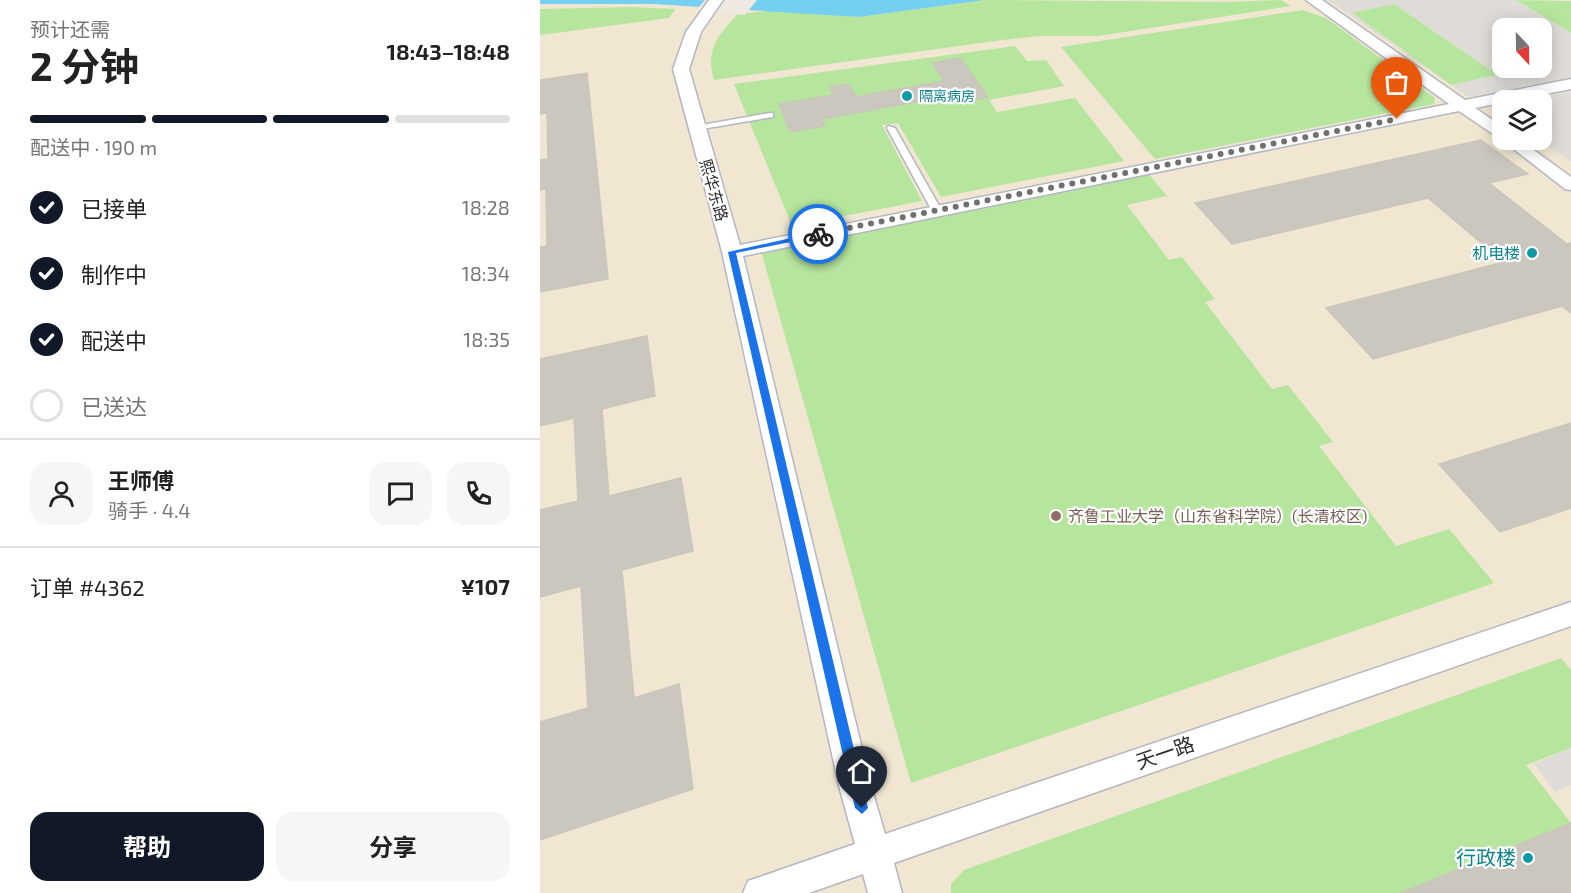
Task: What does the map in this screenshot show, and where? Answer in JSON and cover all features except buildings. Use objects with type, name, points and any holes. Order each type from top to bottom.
[{"type":"street","points":[[1313,0],[1492,127]]},
{"type":"street","name":"熙华东路","points":[[709,8],[687,47],[681,69],[732,252],[855,786],[885,893]]},
{"type":"street","points":[[732,252],[1571,84]]},
{"type":"street","points":[[1524,150],[1571,184]]},
{"type":"street","name":"天一路","points":[[760,893],[875,851],[1571,614]]},
{"type":"lane","points":[[696,128],[770,115]]},
{"type":"lane","points":[[891,128],[937,211]]},
{"type":"shaded area","name":"齐鲁工业大学（山东省科学院）(长清校区)","points":[[540,0],[1571,0],[1571,893],[540,893]]},
{"type":"shaded area","points":[[1328,0],[1516,0],[1546,18],[1492,18],[1492,71],[1394,4],[1352,13],[1450,84]]},
{"type":"shaded area","points":[[1552,22],[1571,33],[1571,79],[1515,90],[1492,90],[1492,95],[1480,97],[1467,96],[1451,85],[1492,76],[1492,78],[1552,78]]},
{"type":"shaded area","points":[[1571,91],[1571,162],[1552,149],[1552,95]]},
{"type":"shaded area","points":[[1571,748],[1571,785],[1555,792],[1534,764]]},
{"type":"green space","points":[[985,0],[1228,2],[1281,0],[1291,6],[1098,36],[1038,36],[1002,40],[714,80],[712,51],[719,36],[738,14],[777,10],[859,17]]},
{"type":"green space","points":[[1516,0],[1571,1],[1571,33],[1552,22],[1552,18],[1546,18]]},
{"type":"green space","points":[[1394,4],[1492,71],[1492,76],[1451,85],[1351,12]]},
{"type":"green space","points":[[631,7],[675,9],[669,18],[540,35],[540,9]]},
{"type":"green space","points":[[1303,10],[1326,18],[1435,98],[1434,104],[1155,159],[1061,47]]},
{"type":"green space","points":[[1015,46],[1027,61],[1046,60],[1064,86],[989,100],[997,112],[1075,98],[1124,161],[941,197],[898,123],[882,125],[922,201],[792,226],[734,84]]},
{"type":"green space","points":[[1148,173],[1167,196],[1127,205],[1169,260],[1182,257],[1215,299],[1205,302],[1272,389],[1288,385],[1333,442],[1319,446],[1396,546],[1449,529],[1494,583],[911,783],[761,251]]},
{"type":"green space","points":[[1561,658],[1571,670],[1571,748],[1526,765],[1571,823],[1401,893],[951,893],[951,884],[964,870]]},
{"type":"water","points":[[540,0],[985,0],[859,17],[653,4],[540,4]]},
{"type":"pier","points":[[705,0],[757,0],[745,15],[695,11]]},
{"type":"way so far","points":[[818,234],[1397,119]]},
{"type":"place","name":"隔离病房","points":[[907,96]]},
{"type":"place","name":"机电楼","points":[[1532,253]]},
{"type":"place","name":"齐鲁工业大学（山东省科学院）(长清校区)","points":[[1056,516]]},
{"type":"place","name":"行政楼","points":[[1528,858]]},
{"type":"route","points":[[818,234],[732,252],[855,786],[862,808]]}]
